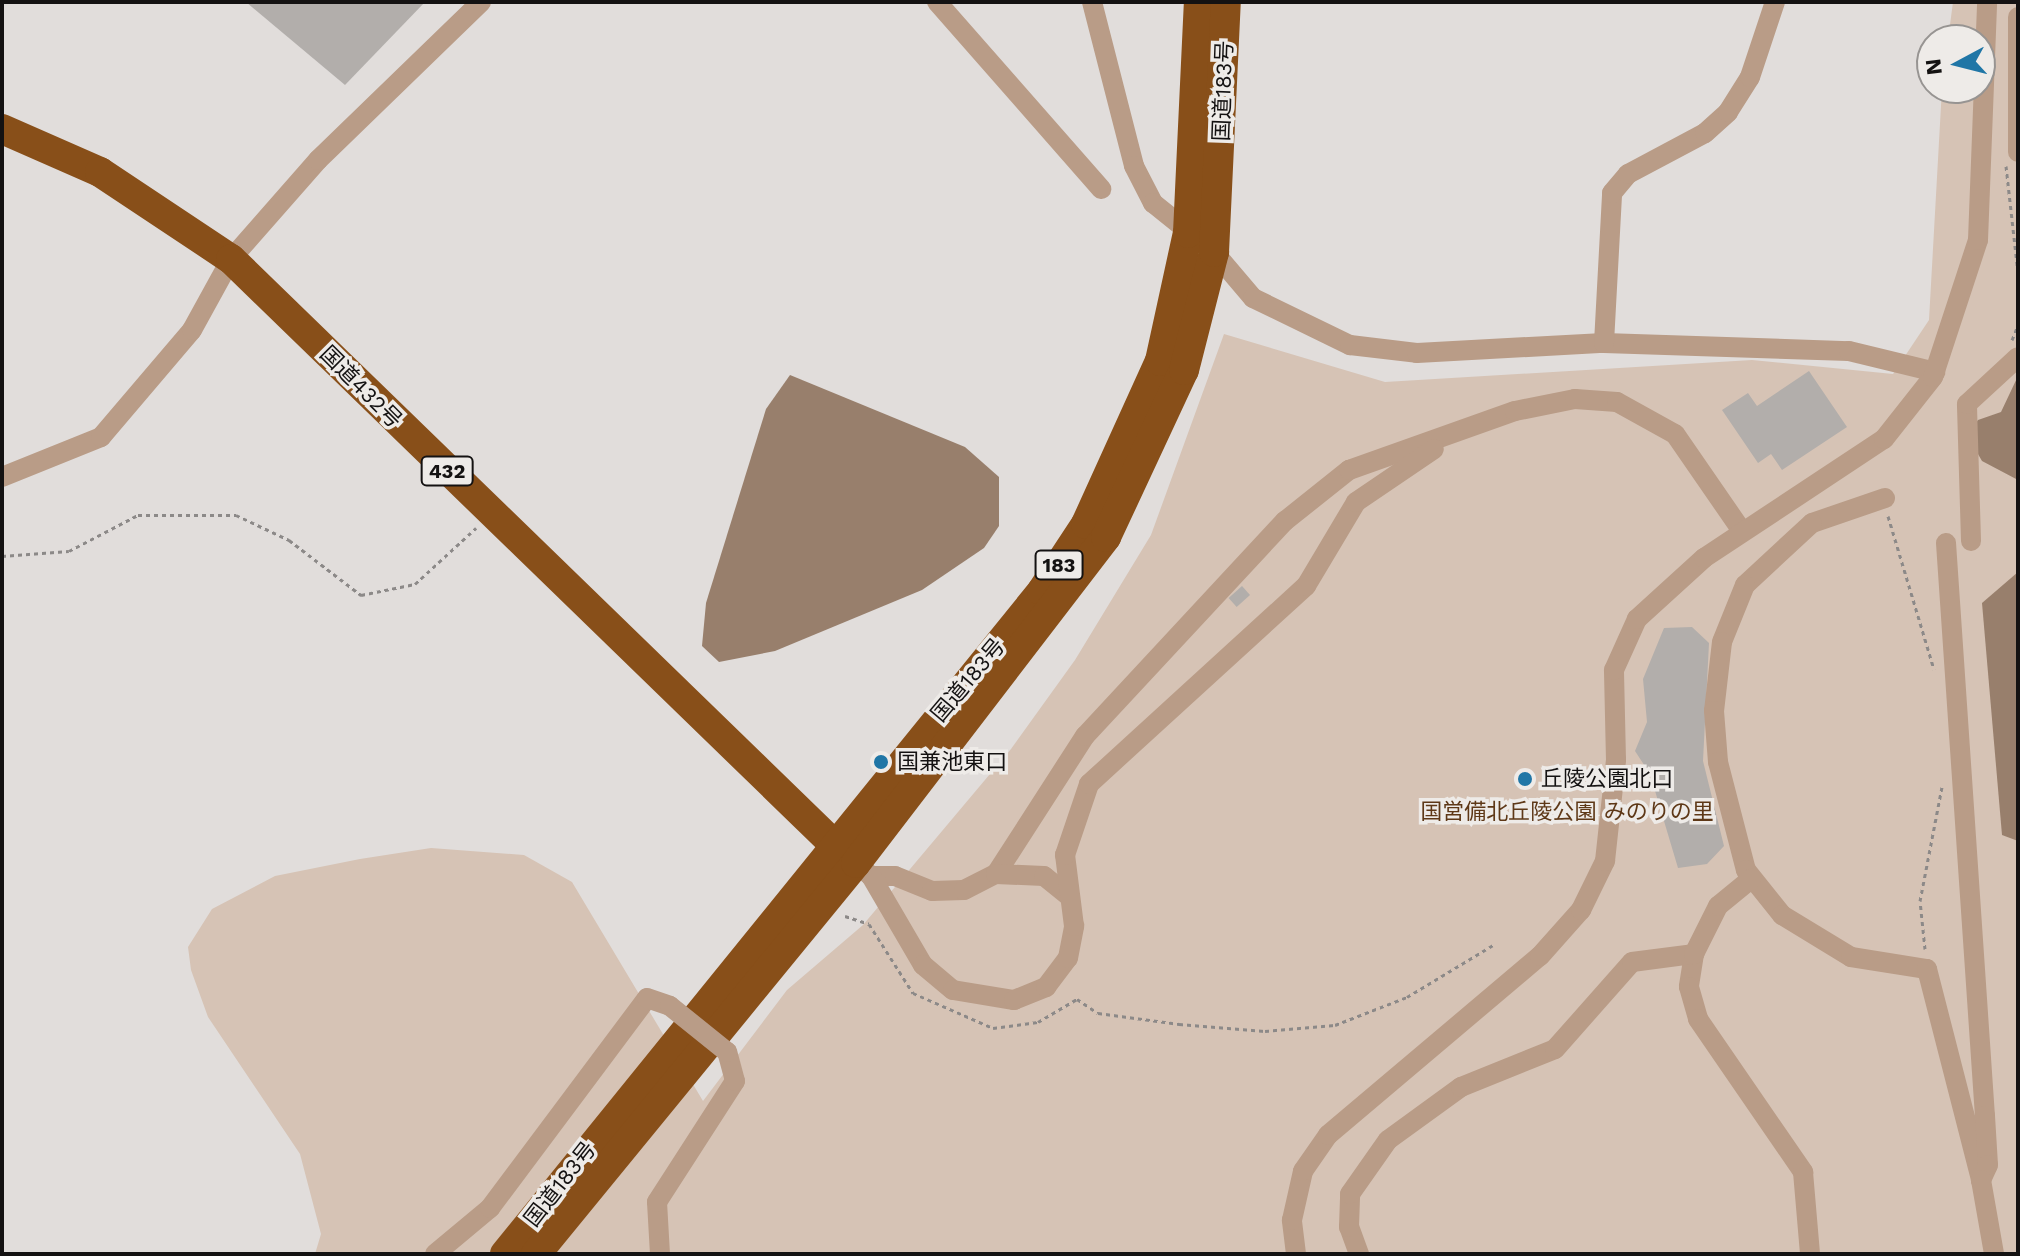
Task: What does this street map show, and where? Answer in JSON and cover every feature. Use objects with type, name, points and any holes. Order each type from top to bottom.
[{"type":"highway","name":"国道183号","points":[[505,1254],[831,843],[1042,591],[1086,524],[1160,361],[1188,233],[1199,2]]},
{"type":"highway","name":"国道183号","points":[[536,1254],[864,870],[1106,537],[1184,370],[1214,252],[1226,2]]},
{"type":"highway","name":"国道432号","points":[[2,129],[100,172],[231,259],[831,843],[864,870]]},
{"type":"street","points":[[2,477],[101,437],[192,330],[231,259],[318,160],[481,2]]},
{"type":"street","points":[[937,2],[1101,189]]},
{"type":"street","points":[[1092,2],[1134,166],[1153,203],[1214,252],[1253,298],[1350,345],[1417,353],[1604,343],[1849,351],[1936,372]]},
{"type":"street","points":[[1604,343],[1612,193],[1628,174],[1705,133],[1728,112],[1750,77],[1775,2]]},
{"type":"street","points":[[1296,1254],[1292,1220],[1303,1171],[1328,1135],[1540,956],[1581,910],[1605,861],[1613,812],[1612,694],[1621,648],[1658,594],[1742,531],[1884,439],[1936,372],[1978,240],[1987,2]]},
{"type":"street","points":[[2018,17],[2018,152]]},
{"type":"street","points":[[1971,541],[1967,404],[2018,357]]},
{"type":"street","points":[[996,874],[1085,736],[1285,521],[1349,470],[1545,405],[1617,402],[1675,434],[1742,531]]},
{"type":"street","points":[[864,870],[923,965],[979,999],[1014,1000],[1046,987],[1068,958],[1068,828],[1089,784],[1306,586],[1356,502],[1458,433]]},
{"type":"street","points":[[1885,498],[1793,535],[1745,585],[1728,620],[1714,711],[1718,762],[1735,842],[1751,879],[1782,915],[1822,944],[1872,963],[1927,969],[1981,1180],[1994,1254]]},
{"type":"street","points":[[1946,543],[1986,1141],[1981,1180]]},
{"type":"street","points":[[864,870],[964,890],[996,874],[1044,876],[1070,897]]},
{"type":"street","points":[[1751,879],[1718,906],[1694,954],[1689,987],[1698,1019],[1803,1172],[1810,1254]]},
{"type":"street","points":[[1359,1254],[1349,1227],[1350,1194],[1388,1140],[1461,1087],[1555,1049],[1632,962],[1694,954]]},
{"type":"street","points":[[435,1254],[490,1208],[647,998],[670,1006],[727,1052],[735,1081],[657,1202],[660,1254]]},
{"type":"path","points":[[1885,498],[1892,547],[1938,682]]},
{"type":"path","points":[[2,556],[69,551],[138,515],[236,515],[289,540],[361,595],[415,584],[491,514]]},
{"type":"path","points":[[1927,969],[1920,901],[1943,782]]},
{"type":"path","points":[[834,919],[869,924],[913,993],[993,1028],[1038,1022],[1077,999],[1098,1013],[1179,1024],[1265,1031],[1335,1025],[1396,1002],[1495,944]]},
{"type":"green space","name":"国営備北丘陵公園 みのりの里","points":[[1953,2],[2018,2],[2018,1254],[315,1254],[321,1234],[300,1154],[208,1017],[191,970],[188,947],[212,909],[275,876],[360,859],[431,848],[524,855],[572,882],[703,1101],[787,990],[863,925],[1011,749],[1075,660],[1151,535],[1224,334],[1385,382],[1752,360],[1893,374],[1929,320],[1941,104],[1996,104],[1996,24],[1950,24]]},
{"type":"shaded area","points":[[790,375],[965,447],[999,477],[999,526],[984,548],[922,590],[775,651],[719,662],[702,646],[706,603],[766,409]]},
{"type":"shaded area","points":[[2018,376],[2018,480],[1982,461],[1967,435],[1978,420],[2001,412]]},
{"type":"shaded area","points":[[2018,572],[2018,841],[2002,835],[1982,603]]},
{"type":"building","points":[[246,2],[425,2],[345,85]]},
{"type":"building","points":[[1809,371],[1847,427],[1782,470],[1771,454],[1758,463],[1722,410],[1748,393],[1757,406]]},
{"type":"building","points":[[1242,586],[1250,595],[1237,607],[1229,598]]},
{"type":"building","points":[[1692,627],[1709,643],[1703,761],[1724,846],[1707,864],[1678,868],[1650,774],[1635,751],[1647,722],[1643,679],[1664,628]]},
{"type":"place","name":"国兼池東口","points":[[881,762]]},
{"type":"place","name":"丘陵公園北口","points":[[1525,779]]}]
